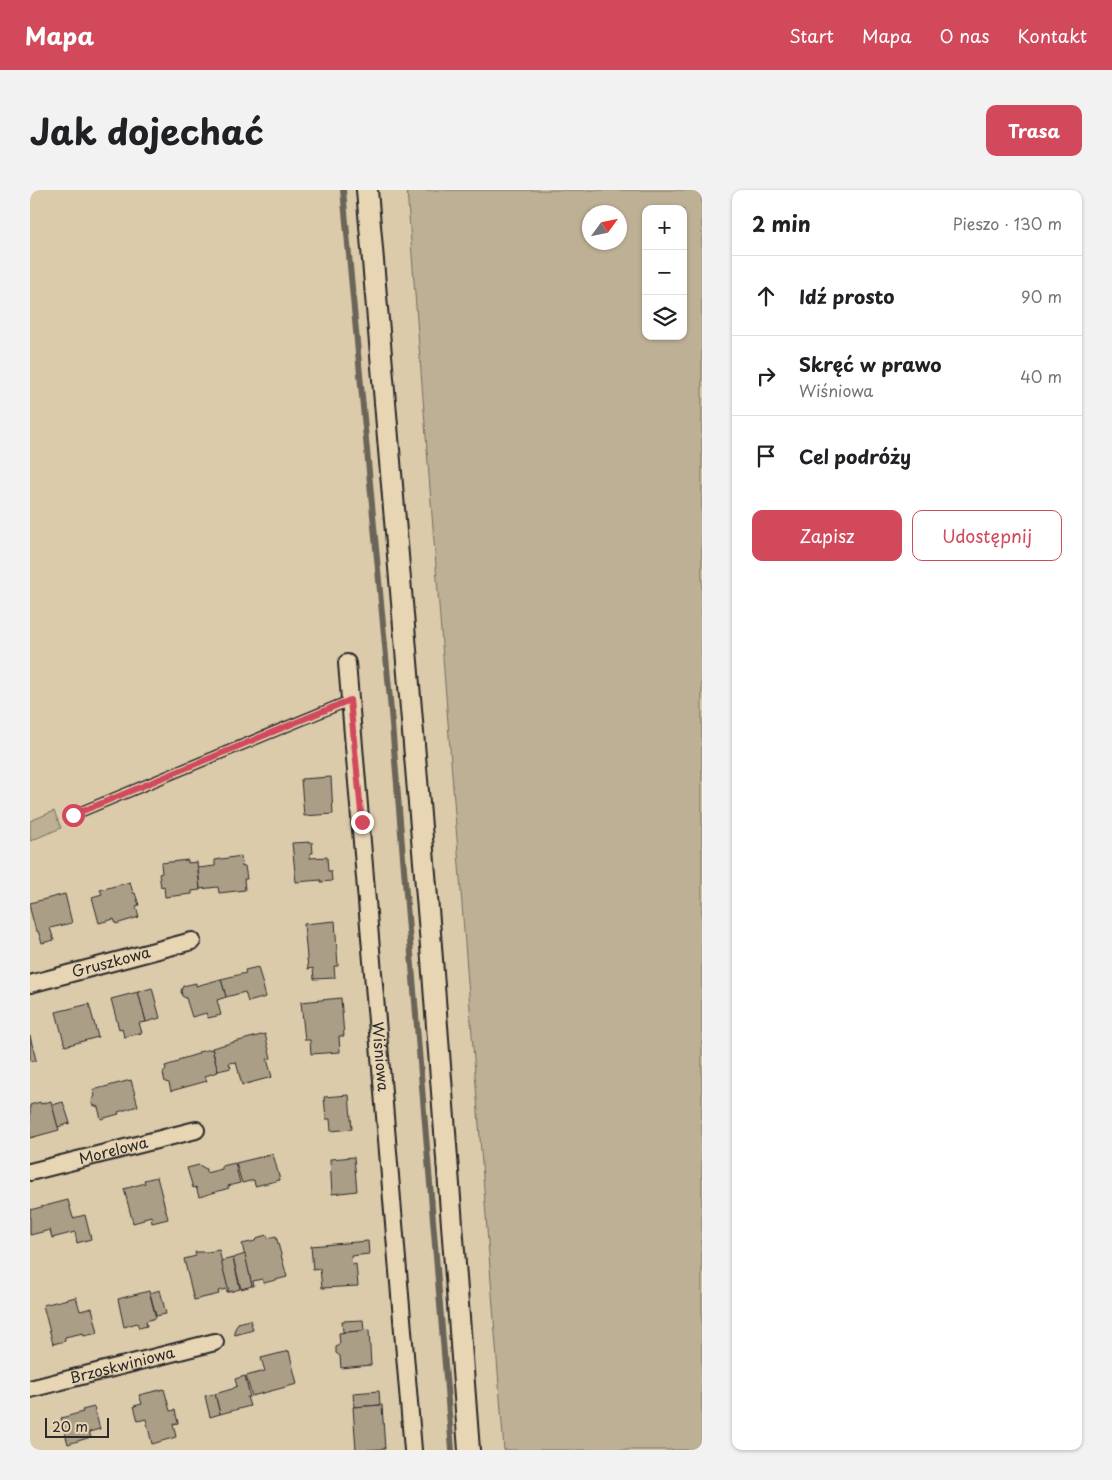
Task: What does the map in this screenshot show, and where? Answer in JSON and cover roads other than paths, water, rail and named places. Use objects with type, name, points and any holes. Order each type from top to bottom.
[{"type":"street","points":[[367,190],[430,933],[469,1450]]},
{"type":"street","name":"Wiśniowa","points":[[348,664],[413,1450]]},
{"type":"street","name":"Gruszkowa","points":[[30,984],[192,941]]},
{"type":"street","name":"Morelowa","points":[[30,1172],[196,1130]]},
{"type":"street","name":"Brzoskwiniowa","points":[[30,1389],[215,1342]]},
{"type":"lane","points":[[73,815],[350,700]]},
{"type":"waterway","points":[[343,190],[390,700],[452,1450]]}]
